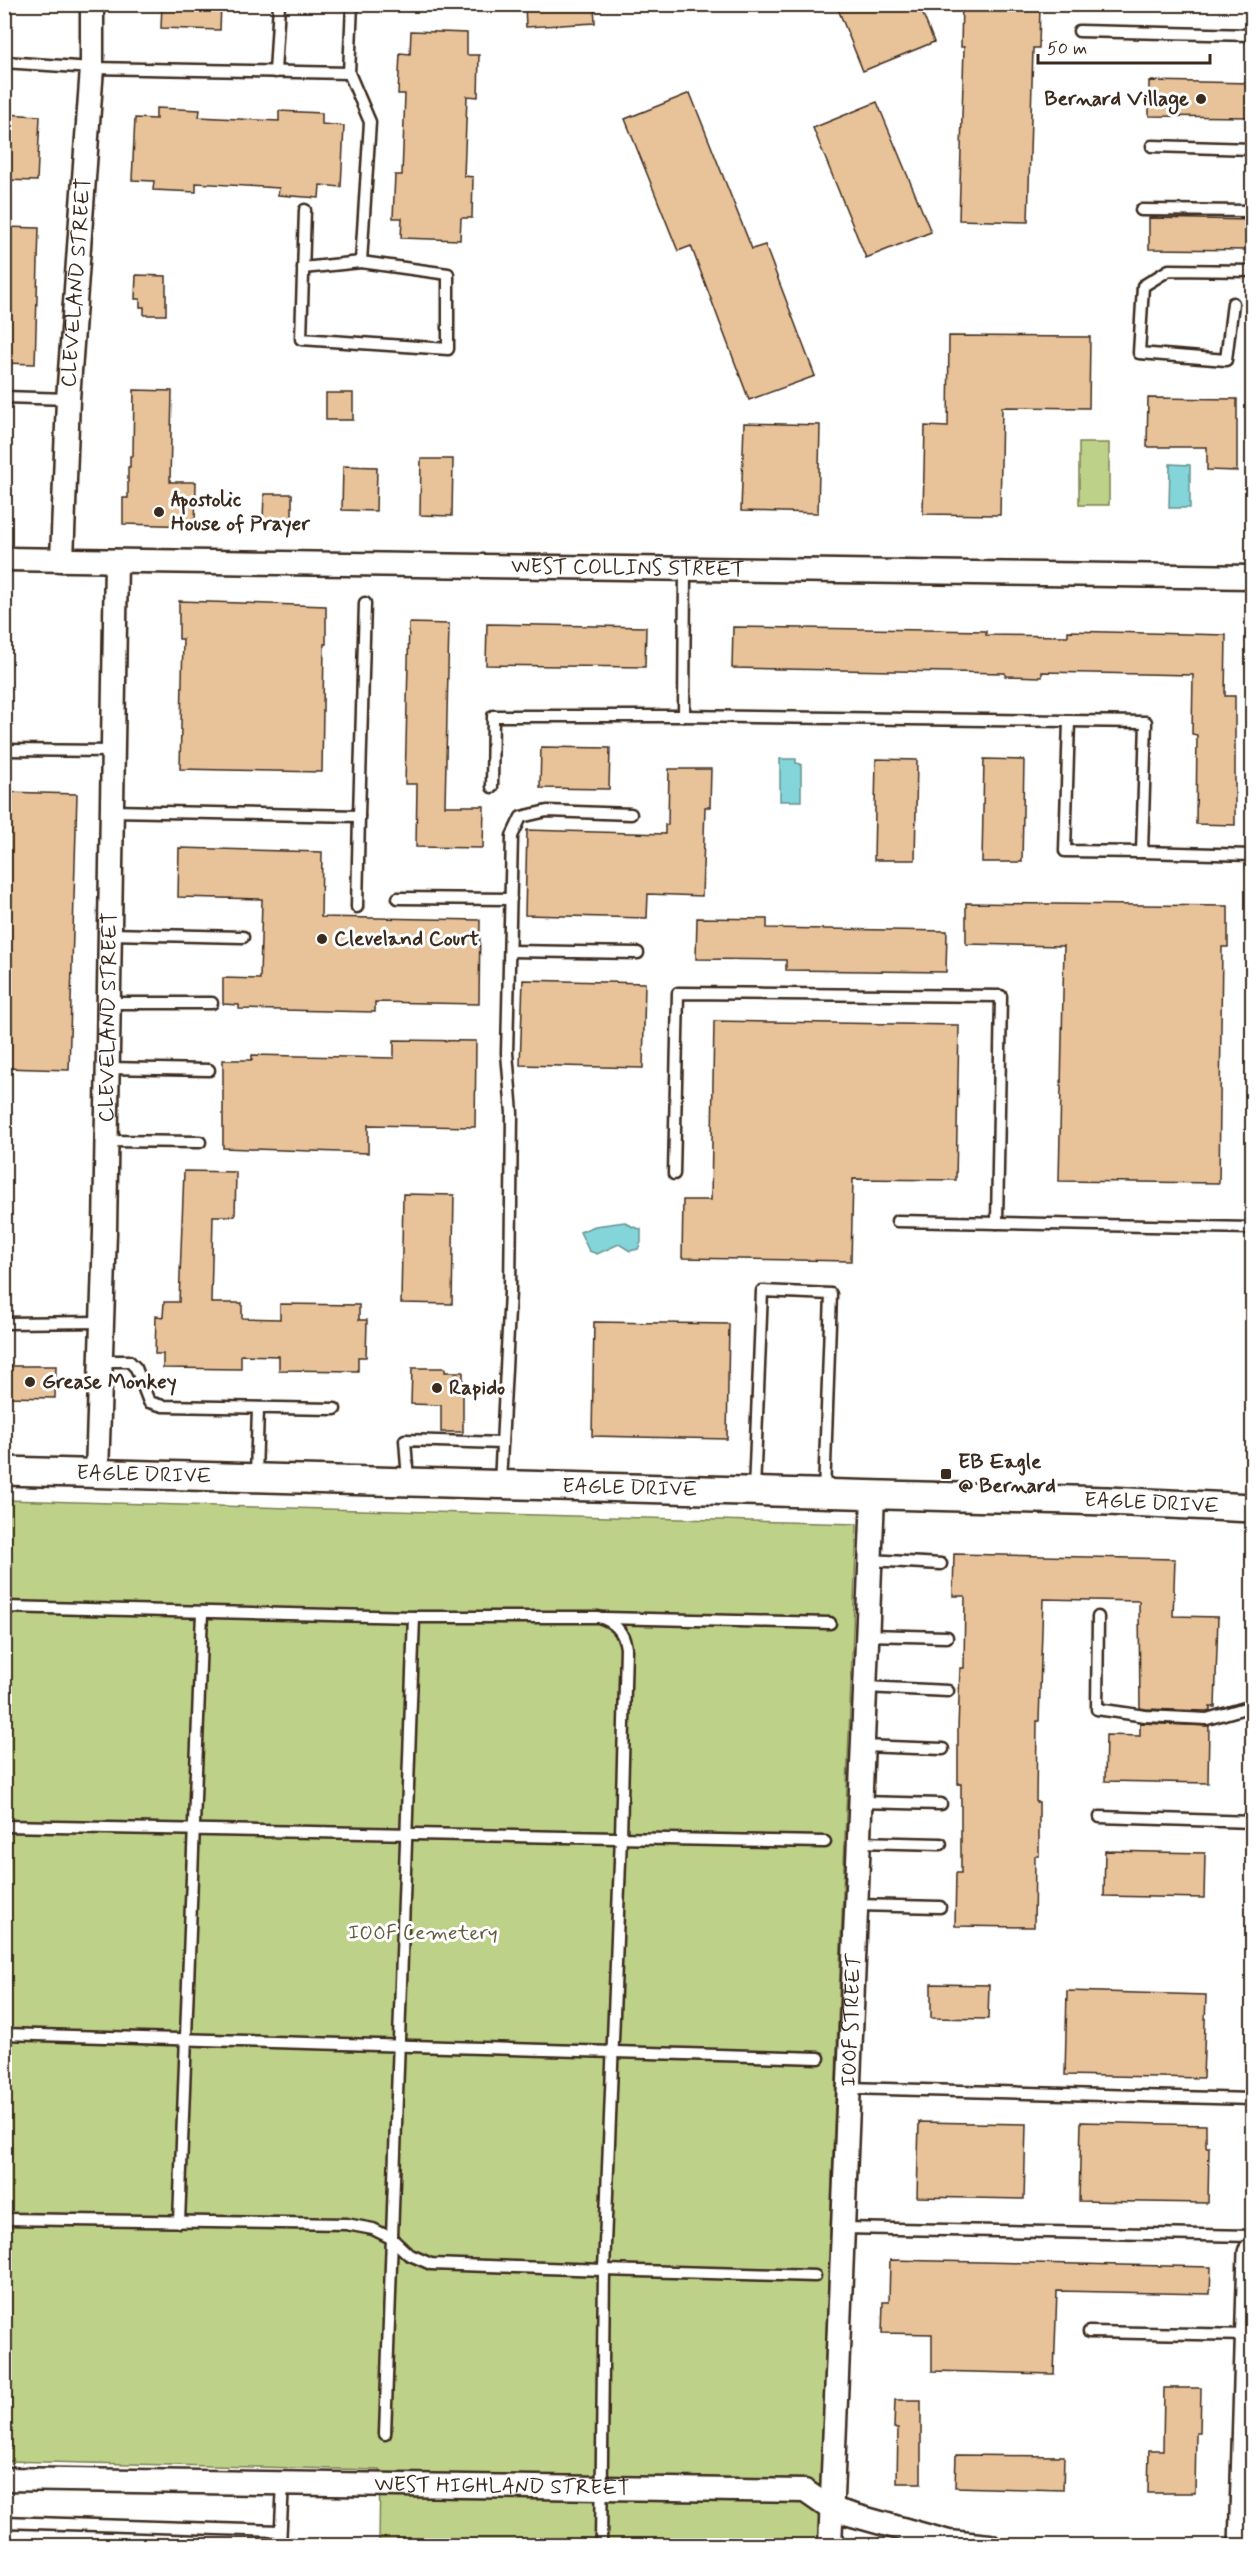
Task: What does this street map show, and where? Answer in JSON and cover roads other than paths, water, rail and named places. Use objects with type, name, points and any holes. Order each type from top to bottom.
[{"type":"street","name":"CLEVELAND STREET","points":[[62,560],[68,399],[92,68],[92,4]]},
{"type":"street","name":"WEST COLLINS STREET","points":[[4,559],[1252,577]]},
{"type":"street","name":"CLEVELAND STREET","points":[[97,1473],[108,1068],[116,561]]},
{"type":"street","name":"EAGLE DRIVE","points":[[4,1471],[256,1480],[1108,1501],[1252,1508]]},
{"type":"street","name":"IOOF STREET","points":[[830,2546],[873,1496]]},
{"type":"street","points":[[1243,2546],[1252,2253]]},
{"type":"street","name":"WEST HIGHLAND STREET","points":[[4,2479],[805,2491],[831,2509],[949,2542],[990,2546]]},
{"type":"lane","points":[[275,72],[279,4]]},
{"type":"lane","points":[[352,4],[349,73],[370,122],[361,262]]},
{"type":"lane","points":[[1079,31],[1251,35]]},
{"type":"lane","points":[[4,62],[92,68],[349,73]]},
{"type":"lane","points":[[1152,146],[1252,149]]},
{"type":"lane","points":[[303,268],[361,262],[448,274],[448,349],[301,339],[303,268],[305,210]]},
{"type":"lane","points":[[1141,210],[1252,211]]},
{"type":"lane","points":[[1233,303],[1226,360],[1139,354],[1143,286],[1169,270],[1252,271]]},
{"type":"lane","points":[[4,397],[68,399]]},
{"type":"lane","points":[[684,716],[685,569]]},
{"type":"lane","points":[[357,907],[365,603]]},
{"type":"lane","points":[[492,787],[493,716],[1146,722],[1142,852]]},
{"type":"lane","points":[[1069,721],[1065,851],[1252,855]]},
{"type":"lane","points":[[4,750],[113,751]]},
{"type":"lane","points":[[500,1486],[510,1292],[512,1113],[507,1053],[512,836],[521,817],[548,811],[631,814]]},
{"type":"lane","points":[[112,812],[359,816]]},
{"type":"lane","points":[[398,898],[511,899]]},
{"type":"lane","points":[[110,934],[243,937]]},
{"type":"lane","points":[[510,951],[638,953]]},
{"type":"lane","points":[[674,1174],[678,993],[1001,996],[997,1223]]},
{"type":"lane","points":[[109,1003],[212,1003]]},
{"type":"lane","points":[[108,1068],[209,1070]]},
{"type":"lane","points":[[106,1142],[200,1142]]},
{"type":"lane","points":[[897,1221],[1252,1228]]},
{"type":"lane","points":[[754,1493],[762,1291],[831,1294],[824,1494]]},
{"type":"lane","points":[[4,1323],[102,1322]]},
{"type":"lane","points":[[101,1361],[129,1361],[136,1368],[149,1402],[163,1406],[335,1409]]},
{"type":"lane","points":[[256,1480],[258,1408]]},
{"type":"lane","points":[[408,1484],[405,1440],[502,1443]]},
{"type":"lane","points":[[870,1560],[941,1564]]},
{"type":"lane","points":[[4,1606],[414,1617],[830,1623]]},
{"type":"lane","points":[[179,2222],[202,1612]]},
{"type":"lane","points":[[385,2434],[414,1617]]},
{"type":"lane","points":[[1098,1617],[1096,1709],[1145,1716],[1207,1719],[1252,1706]]},
{"type":"lane","points":[[601,2546],[604,2270],[626,1648],[621,1632],[613,1623],[604,1618]]},
{"type":"lane","points":[[867,1635],[947,1637]]},
{"type":"lane","points":[[865,1687],[948,1691]]},
{"type":"lane","points":[[862,1746],[943,1749]]},
{"type":"lane","points":[[860,1802],[942,1804]]},
{"type":"lane","points":[[1100,1817],[1252,1822]]},
{"type":"lane","points":[[4,1826],[621,1836],[825,1842]]},
{"type":"lane","points":[[858,1842],[941,1844]]},
{"type":"lane","points":[[856,1905],[940,1907]]},
{"type":"lane","points":[[4,2034],[819,2058]]},
{"type":"lane","points":[[848,2088],[1252,2099]]},
{"type":"lane","points":[[4,2219],[346,2224],[373,2229],[391,2238],[408,2254],[431,2264],[815,2276]]},
{"type":"lane","points":[[842,2228],[1252,2236]]},
{"type":"lane","points":[[1089,2332],[1250,2335]]},
{"type":"lane","points":[[280,2546],[283,2482]]},
{"type":"lane","points":[[4,2522],[280,2531]]},
{"type":"water","points":[[1170,464],[1190,465],[1190,508],[1169,508]]},
{"type":"water","points":[[780,759],[796,759],[796,763],[801,764],[801,801],[780,801]]},
{"type":"water","points":[[625,1222],[641,1229],[641,1242],[638,1249],[630,1251],[619,1244],[597,1254],[589,1251],[580,1232],[595,1226]]},
{"type":"place","name":"Bernard Village","points":[[1201,99]]},
{"type":"place","name":"Apostolic House of Prayer","points":[[159,512]]},
{"type":"place","name":"Cleveland Court","points":[[322,939]]},
{"type":"place","name":"Grease Monkey","points":[[30,1382]]},
{"type":"place","name":"Rapido","points":[[437,1388]]},
{"type":"place","name":"EB Eagle @ Bernard","points":[[946,1474]]},
{"type":"park label","name":"IOOF Cemetery","points":[[423,1933]]}]
